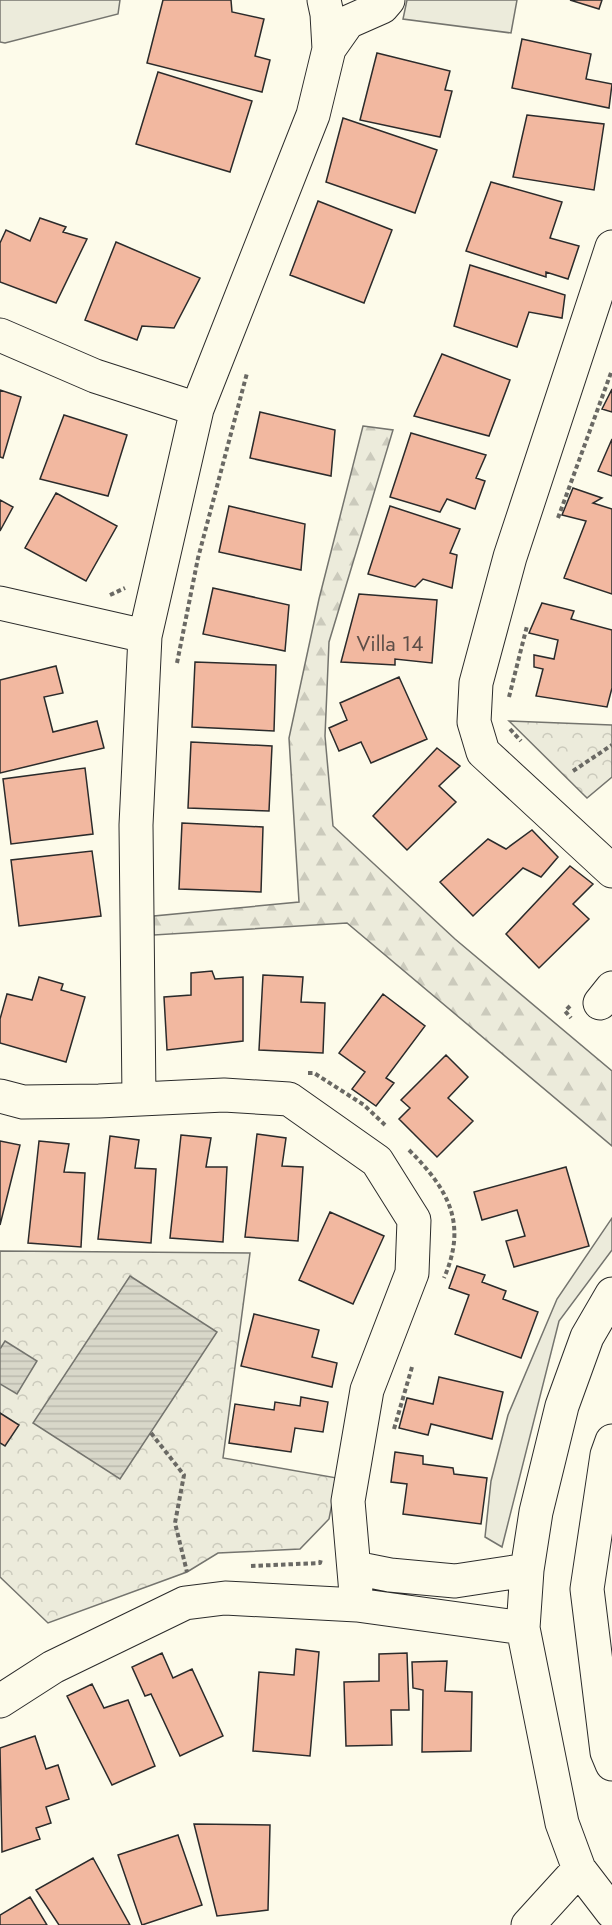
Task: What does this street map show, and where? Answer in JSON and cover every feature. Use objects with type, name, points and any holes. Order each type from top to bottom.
[{"type":"street","points":[[139,1099],[136,825],[145,636],[197,409],[313,116],[329,49],[324,0]]},
{"type":"street","points":[[329,49],[348,22],[382,7],[388,0]]},
{"type":"street","points":[[612,247],[510,557],[476,683],[474,722],[483,752],[612,872]]},
{"type":"street","points":[[0,335],[95,376],[197,409]]},
{"type":"street","points":[[0,603],[145,636]]},
{"type":"street","points":[[0,1096],[24,1102],[224,1095],[289,1099],[377,1161],[414,1220],[412,1274],[367,1390],[348,1501],[357,1605]]},
{"type":"street","points":[[612,1294],[587,1337],[562,1406],[536,1512],[527,1570],[523,1628],[562,1823],[579,1869],[612,1912]]},
{"type":"street","points":[[612,1440],[607,1455],[587,1589],[607,1752],[612,1764]]},
{"type":"street","points":[[355,1568],[390,1575],[455,1581],[527,1570]]},
{"type":"street","points":[[0,1701],[53,1667],[185,1603],[225,1598],[357,1605],[523,1628]]},
{"type":"street","points":[[528,1925],[579,1869]]},
{"type":"path","points":[[176,672],[198,558],[251,363]]},
{"type":"path","points":[[556,525],[612,370]]},
{"type":"path","points":[[101,600],[135,584]]},
{"type":"path","points":[[506,707],[527,623]]},
{"type":"path","points":[[507,723],[525,745]]},
{"type":"path","points":[[573,771],[612,745]]},
{"type":"path","points":[[303,1072],[314,1073],[364,1105],[389,1130]]},
{"type":"path","points":[[406,1147],[432,1172],[453,1208],[453,1257],[440,1287]]},
{"type":"path","points":[[392,1439],[413,1361]]},
{"type":"path","points":[[151,1433],[184,1475],[175,1523],[187,1572]]},
{"type":"path","points":[[320,1563],[324,1552]]},
{"type":"green space","points":[[0,0],[120,0],[118,14],[5,43],[0,42]]},
{"type":"green space","points":[[407,0],[517,0],[511,33],[403,19]]},
{"type":"green space","points":[[363,426],[393,430],[329,642],[325,736],[333,826],[455,939],[612,1071],[612,1146],[347,923],[154,935],[154,916],[299,902],[289,738],[319,599]]},
{"type":"green space","points":[[509,721],[612,725],[612,777],[587,798]]},
{"type":"green space","points":[[612,1218],[612,1250],[559,1321],[502,1547],[485,1537],[491,1481],[508,1415],[557,1299]]},
{"type":"green space","points":[[0,1251],[250,1253],[223,1458],[337,1478],[329,1519],[300,1549],[218,1553],[187,1572],[48,1623],[0,1577]]},
{"type":"shaded area","points":[[130,1276],[217,1332],[120,1479],[33,1423]]},
{"type":"shaded area","points":[[5,1341],[37,1361],[17,1394],[0,1384],[0,1349]]},
{"type":"building","points":[[163,0],[231,0],[232,12],[264,19],[255,56],[270,60],[262,92],[147,63]]},
{"type":"building","points":[[570,0],[602,0],[599,9]]},
{"type":"building","points":[[522,39],[591,54],[586,79],[612,84],[609,108],[512,88]]},
{"type":"building","points":[[377,53],[450,71],[445,90],[452,91],[440,137],[360,120]]},
{"type":"building","points":[[158,72],[252,101],[230,172],[136,144]]},
{"type":"building","points":[[527,115],[604,124],[594,190],[513,177]]},
{"type":"building","points":[[343,118],[437,150],[415,213],[326,182]]},
{"type":"building","points":[[491,182],[562,202],[550,238],[579,246],[568,279],[546,272],[546,277],[466,251]]},
{"type":"building","points":[[318,201],[392,230],[364,303],[290,275]]},
{"type":"building","points":[[40,218],[66,227],[63,232],[87,239],[56,303],[0,282],[0,243],[6,230],[30,241]]},
{"type":"building","points":[[116,242],[200,278],[174,328],[142,326],[137,340],[85,320]]},
{"type":"building","points":[[470,265],[565,295],[562,318],[529,312],[517,347],[454,326]]},
{"type":"building","points":[[442,354],[510,380],[489,436],[414,416]]},
{"type":"building","points":[[612,389],[612,412],[602,409]]},
{"type":"building","points":[[0,390],[21,397],[3,458],[0,457]]},
{"type":"building","points":[[260,412],[335,430],[331,476],[250,458]]},
{"type":"building","points":[[64,415],[127,435],[108,496],[40,479]]},
{"type":"building","points":[[411,433],[486,455],[476,478],[485,481],[475,509],[447,499],[440,512],[390,497]]},
{"type":"building","points":[[612,439],[612,476],[598,471]]},
{"type":"building","points":[[573,488],[602,498],[593,503],[612,509],[612,594],[564,578],[586,521],[562,515]]},
{"type":"building","points":[[56,493],[117,526],[86,581],[25,548]]},
{"type":"building","points":[[0,500],[13,507],[0,531]]},
{"type":"building","points":[[229,506],[305,524],[301,570],[219,552]]},
{"type":"building","points":[[390,506],[460,529],[450,553],[457,555],[452,588],[423,579],[415,587],[368,574]]},
{"type":"building","points":[[213,588],[289,605],[285,651],[203,634]]},
{"type":"building","points":[[359,594],[437,600],[432,663],[395,659],[395,665],[341,662]]},
{"type":"building","points":[[542,603],[574,611],[571,619],[612,630],[612,688],[607,707],[536,696],[543,669],[534,667],[534,655],[554,659],[558,640],[529,633]]},
{"type":"building","points":[[195,662],[276,665],[274,731],[192,727]]},
{"type":"building","points":[[56,666],[63,693],[44,697],[53,732],[97,721],[104,748],[0,773],[0,680]]},
{"type":"building","points":[[399,677],[427,739],[371,763],[361,742],[339,751],[329,728],[347,720],[340,703]]},
{"type":"building","points":[[191,742],[272,746],[269,811],[188,808]]},
{"type":"building","points":[[437,748],[460,766],[439,786],[456,802],[407,850],[373,816]]},
{"type":"building","points":[[85,768],[93,834],[11,844],[3,779]]},
{"type":"building","points":[[182,823],[263,827],[261,892],[179,889]]},
{"type":"building","points":[[532,830],[558,857],[541,877],[523,868],[473,916],[440,882],[488,839],[506,849]]},
{"type":"building","points":[[92,851],[101,916],[19,926],[11,860]]},
{"type":"building","points":[[570,866],[593,884],[573,904],[589,919],[539,968],[506,934]]},
{"type":"building","points":[[212,971],[215,979],[243,977],[243,1041],[167,1050],[164,997],[191,995],[191,973]]},
{"type":"building","points":[[263,975],[303,977],[301,1002],[325,1003],[323,1053],[259,1050]]},
{"type":"building","points":[[39,977],[63,984],[61,990],[85,997],[66,1062],[0,1043],[0,1019],[7,994],[32,1000]]},
{"type":"building","points":[[383,994],[425,1026],[386,1078],[394,1083],[376,1106],[352,1089],[365,1072],[339,1053]]},
{"type":"building","points":[[446,1055],[468,1077],[448,1098],[473,1121],[437,1157],[399,1119],[410,1108],[401,1100]]},
{"type":"building","points":[[257,1134],[286,1138],[282,1166],[303,1167],[298,1241],[245,1237]]},
{"type":"building","points":[[181,1135],[211,1138],[206,1167],[227,1167],[223,1242],[170,1238]]},
{"type":"building","points":[[110,1136],[139,1140],[135,1168],[156,1169],[151,1243],[98,1239]]},
{"type":"building","points":[[0,1141],[20,1145],[0,1225]]},
{"type":"building","points":[[39,1141],[69,1144],[64,1172],[85,1173],[81,1247],[28,1243]]},
{"type":"building","points":[[566,1167],[589,1246],[514,1267],[506,1241],[525,1236],[517,1210],[482,1220],[474,1192]]},
{"type":"building","points":[[330,1212],[384,1236],[353,1304],[299,1280]]},
{"type":"building","points":[[457,1266],[485,1275],[482,1282],[506,1291],[503,1299],[538,1312],[521,1358],[455,1334],[469,1295],[449,1288]]},
{"type":"building","points":[[254,1314],[319,1330],[312,1357],[337,1363],[332,1387],[241,1366]]},
{"type":"building","points":[[439,1377],[503,1392],[492,1439],[431,1424],[428,1435],[399,1428],[407,1398],[433,1404]]},
{"type":"building","points":[[301,1397],[328,1402],[323,1432],[295,1428],[291,1452],[229,1443],[235,1404],[274,1410],[275,1402],[300,1406]]},
{"type":"building","points":[[0,1413],[19,1425],[5,1446],[0,1443]]},
{"type":"building","points":[[395,1452],[423,1456],[423,1464],[453,1468],[454,1474],[487,1478],[481,1524],[403,1514],[407,1484],[391,1482]]},
{"type":"building","points":[[296,1649],[319,1652],[310,1756],[253,1751],[259,1672],[294,1675]]},
{"type":"building","points":[[162,1653],[173,1678],[192,1669],[223,1736],[180,1756],[151,1694],[145,1696],[132,1667]]},
{"type":"building","points":[[407,1653],[409,1710],[391,1710],[392,1745],[346,1746],[344,1682],[379,1681],[379,1654]]},
{"type":"building","points":[[447,1661],[445,1691],[472,1692],[471,1751],[422,1752],[423,1690],[413,1688],[412,1662]]},
{"type":"building","points":[[92,1684],[104,1708],[128,1700],[155,1766],[112,1785],[67,1696]]},
{"type":"building","points":[[35,1736],[46,1769],[58,1765],[69,1799],[46,1807],[51,1823],[36,1828],[40,1839],[2,1852],[0,1748]]},
{"type":"building","points":[[194,1824],[270,1825],[268,1910],[217,1916]]},
{"type":"building","points":[[178,1835],[202,1905],[142,1925],[118,1855]]},
{"type":"building","points":[[93,1858],[130,1925],[59,1925],[36,1890]]},
{"type":"building","points":[[30,1897],[47,1925],[0,1925],[0,1915]]}]
